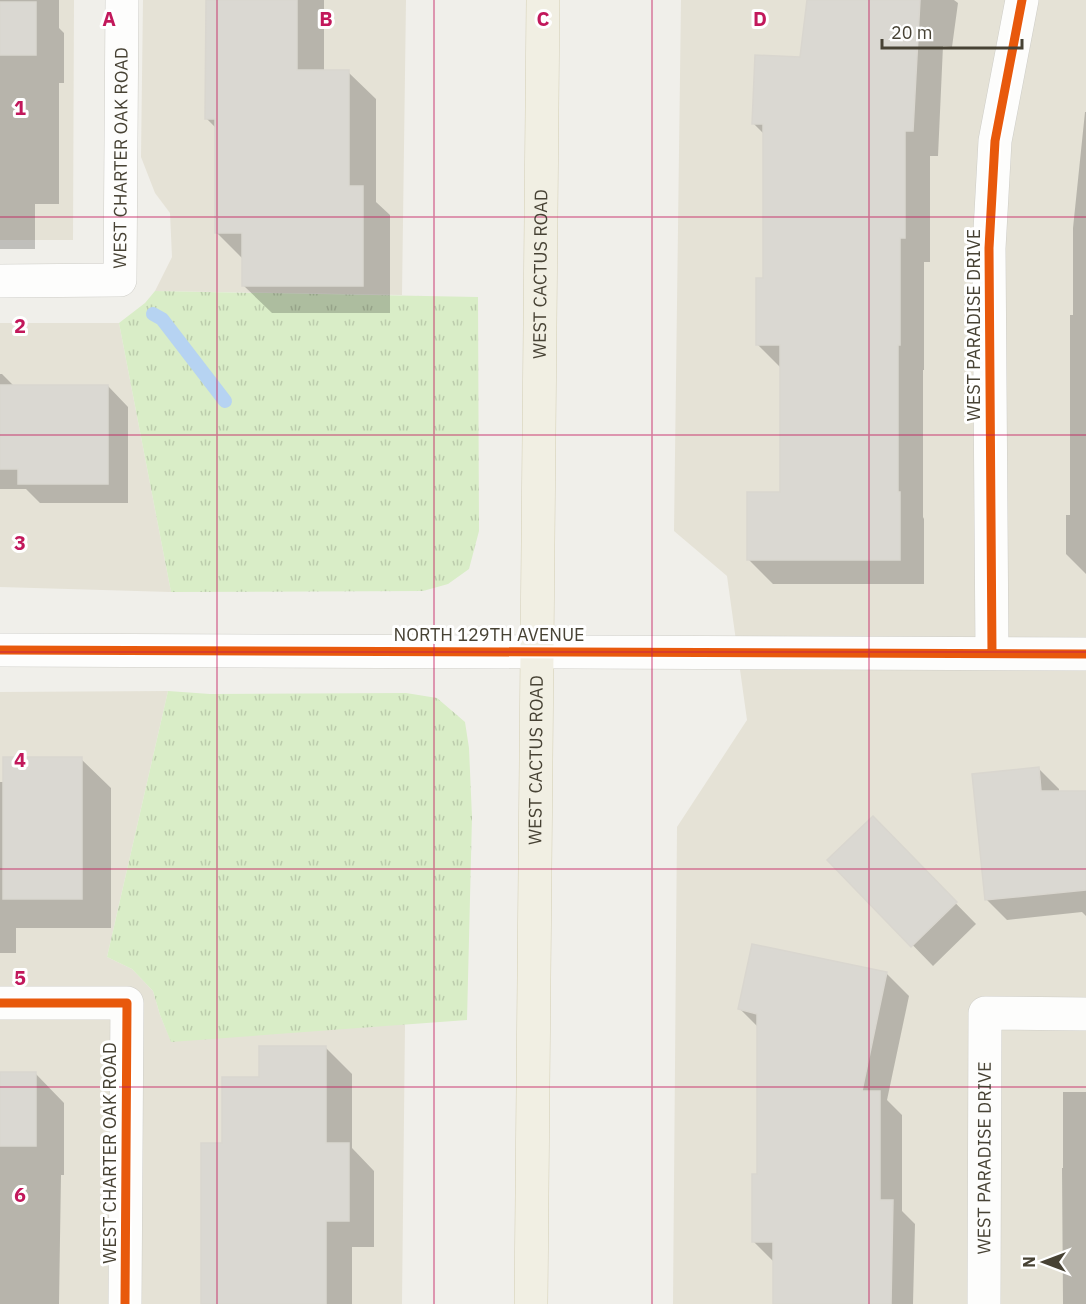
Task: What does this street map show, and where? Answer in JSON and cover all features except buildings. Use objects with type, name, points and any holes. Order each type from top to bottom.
[{"type":"main road","name":"WEST CACTUS ROAD","points":[[531,1304],[543,0]]},
{"type":"street","name":"WEST CHARTER OAK ROAD","points":[[0,281],[120,280],[122,0]]},
{"type":"street","name":"WEST PARADISE DRIVE","points":[[992,653],[988,248],[995,141],[1022,0]]},
{"type":"street","name":"NORTH 129TH AVENUE","points":[[0,650],[1086,654]]},
{"type":"street","name":"WEST CHARTER OAK ROAD","points":[[0,1004],[127,1003],[125,1304]]},
{"type":"street","name":"WEST PARADISE DRIVE","points":[[984,1304],[986,1013],[1086,1014]]},
{"type":"shaded area","points":[[0,0],[74,0],[73,240],[0,240]]},
{"type":"shaded area","points":[[143,0],[406,0],[402,295],[155,291],[172,257],[170,213],[155,193],[141,157]]},
{"type":"shaded area","points":[[681,0],[1086,0],[1086,1304],[673,1304],[677,827],[747,720],[727,576],[674,531]]},
{"type":"shaded area","points":[[0,323],[119,323],[171,592],[0,587]]},
{"type":"shaded area","points":[[168,691],[107,957],[132,969],[153,991],[171,1041],[405,1024],[402,1304],[0,1304],[0,692]]},
{"type":"green space","points":[[155,291],[478,297],[479,531],[469,569],[448,584],[423,591],[171,592],[119,323],[145,303]]},
{"type":"green space","points":[[168,691],[210,694],[406,693],[437,698],[465,722],[469,748],[472,817],[467,1020],[171,1042],[153,991],[132,969],[107,957]]},
{"type":"waterway","points":[[153,314],[162,319],[225,401]]},
{"type":"cycle path","points":[[992,653],[989,248],[995,141],[1022,0]]},
{"type":"cycle path","points":[[0,650],[1086,654]]},
{"type":"cycle path","points":[[0,1003],[127,1003],[125,1304]]}]
